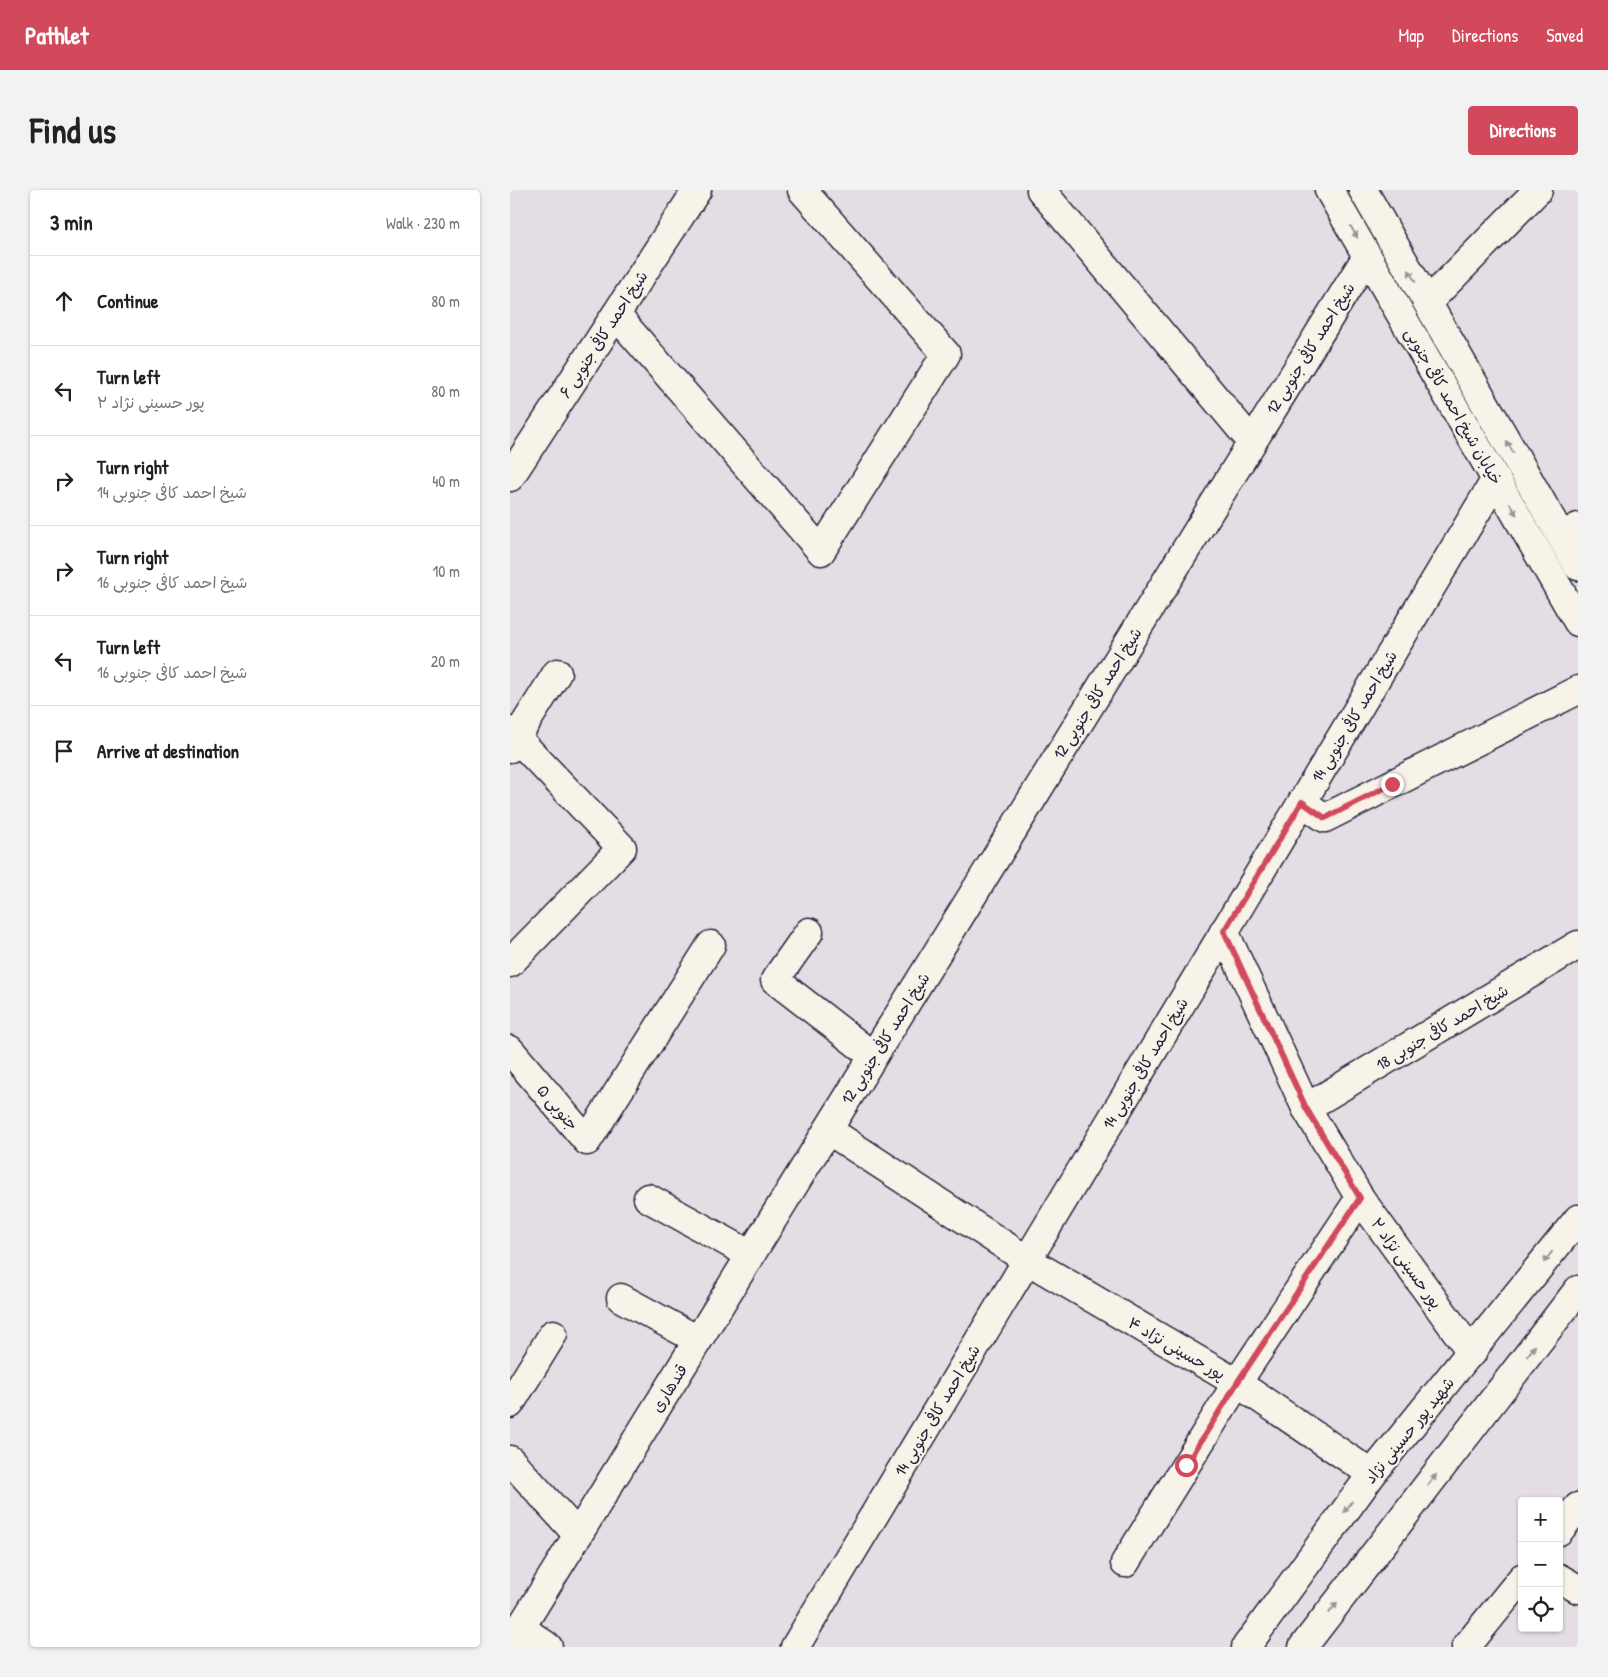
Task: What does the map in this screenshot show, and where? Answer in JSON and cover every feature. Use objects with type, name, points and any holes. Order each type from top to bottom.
[{"type":"street","name":"شیخ احمد کافی جنوبی ۶","points":[[515,460],[616,315],[697,190]]},
{"type":"street","points":[[616,315],[820,551],[946,354],[802,190]]},
{"type":"street","points":[[1041,190],[1252,442]]},
{"type":"street","name":"خیابان شیخ احمد کافی جنوبی","points":[[1329,190],[1578,622]]},
{"type":"street","name":"خیابان شیخ احمد کافی جنوبی","points":[[1363,190],[1428,302],[1570,531],[1578,566]]},
{"type":"street","points":[[1428,302],[1538,190]]},
{"type":"street","name":"شیخ احمد کافی جنوبی 12","points":[[828,1130],[1367,256]]},
{"type":"street","name":"شیخ احمد کافی جنوبی 14","points":[[795,1647],[1496,479]]},
{"type":"street","points":[[510,963],[622,848],[512,739],[557,673]]},
{"type":"street","points":[[1302,802],[1325,818],[1578,690]]},
{"type":"street","name":"پور حسینی نژاد ۲","points":[[1224,931],[1306,1108],[1360,1198],[1472,1353]]},
{"type":"street","points":[[809,932],[775,980],[873,1056]]},
{"type":"street","name":"جنوبی ۵","points":[[510,1050],[587,1141],[711,945]]},
{"type":"street","name":"شیخ احمد کافی جنوبی 18","points":[[1306,1108],[1578,945]]},
{"type":"street","name":"پور حسینی نژاد ۴","points":[[828,1130],[1027,1260],[1237,1383],[1372,1474]]},
{"type":"street","name":"قندهاری","points":[[515,1637],[828,1130]]},
{"type":"street","points":[[648,1198],[751,1256]]},
{"type":"street","points":[[1125,1563],[1237,1383],[1360,1198]]},
{"type":"street","name":"شهید پور حسینی نژاد","points":[[1246,1647],[1372,1474],[1472,1353],[1578,1219]]},
{"type":"street","points":[[1303,1647],[1578,1290]]},
{"type":"street","points":[[621,1298],[698,1340]]},
{"type":"street","points":[[510,1404],[553,1334]]},
{"type":"street","points":[[510,1460],[578,1535]]},
{"type":"street","points":[[1563,1526],[1578,1507]]},
{"type":"street","points":[[1563,1580],[1578,1589]]},
{"type":"street","points":[[1466,1647],[1518,1583]]},
{"type":"street","points":[[515,1637],[548,1647]]},
{"type":"route","points":[[1186,1465],[1237,1383],[1360,1198],[1306,1108],[1224,931],[1302,802],[1325,818],[1392,784]]}]
